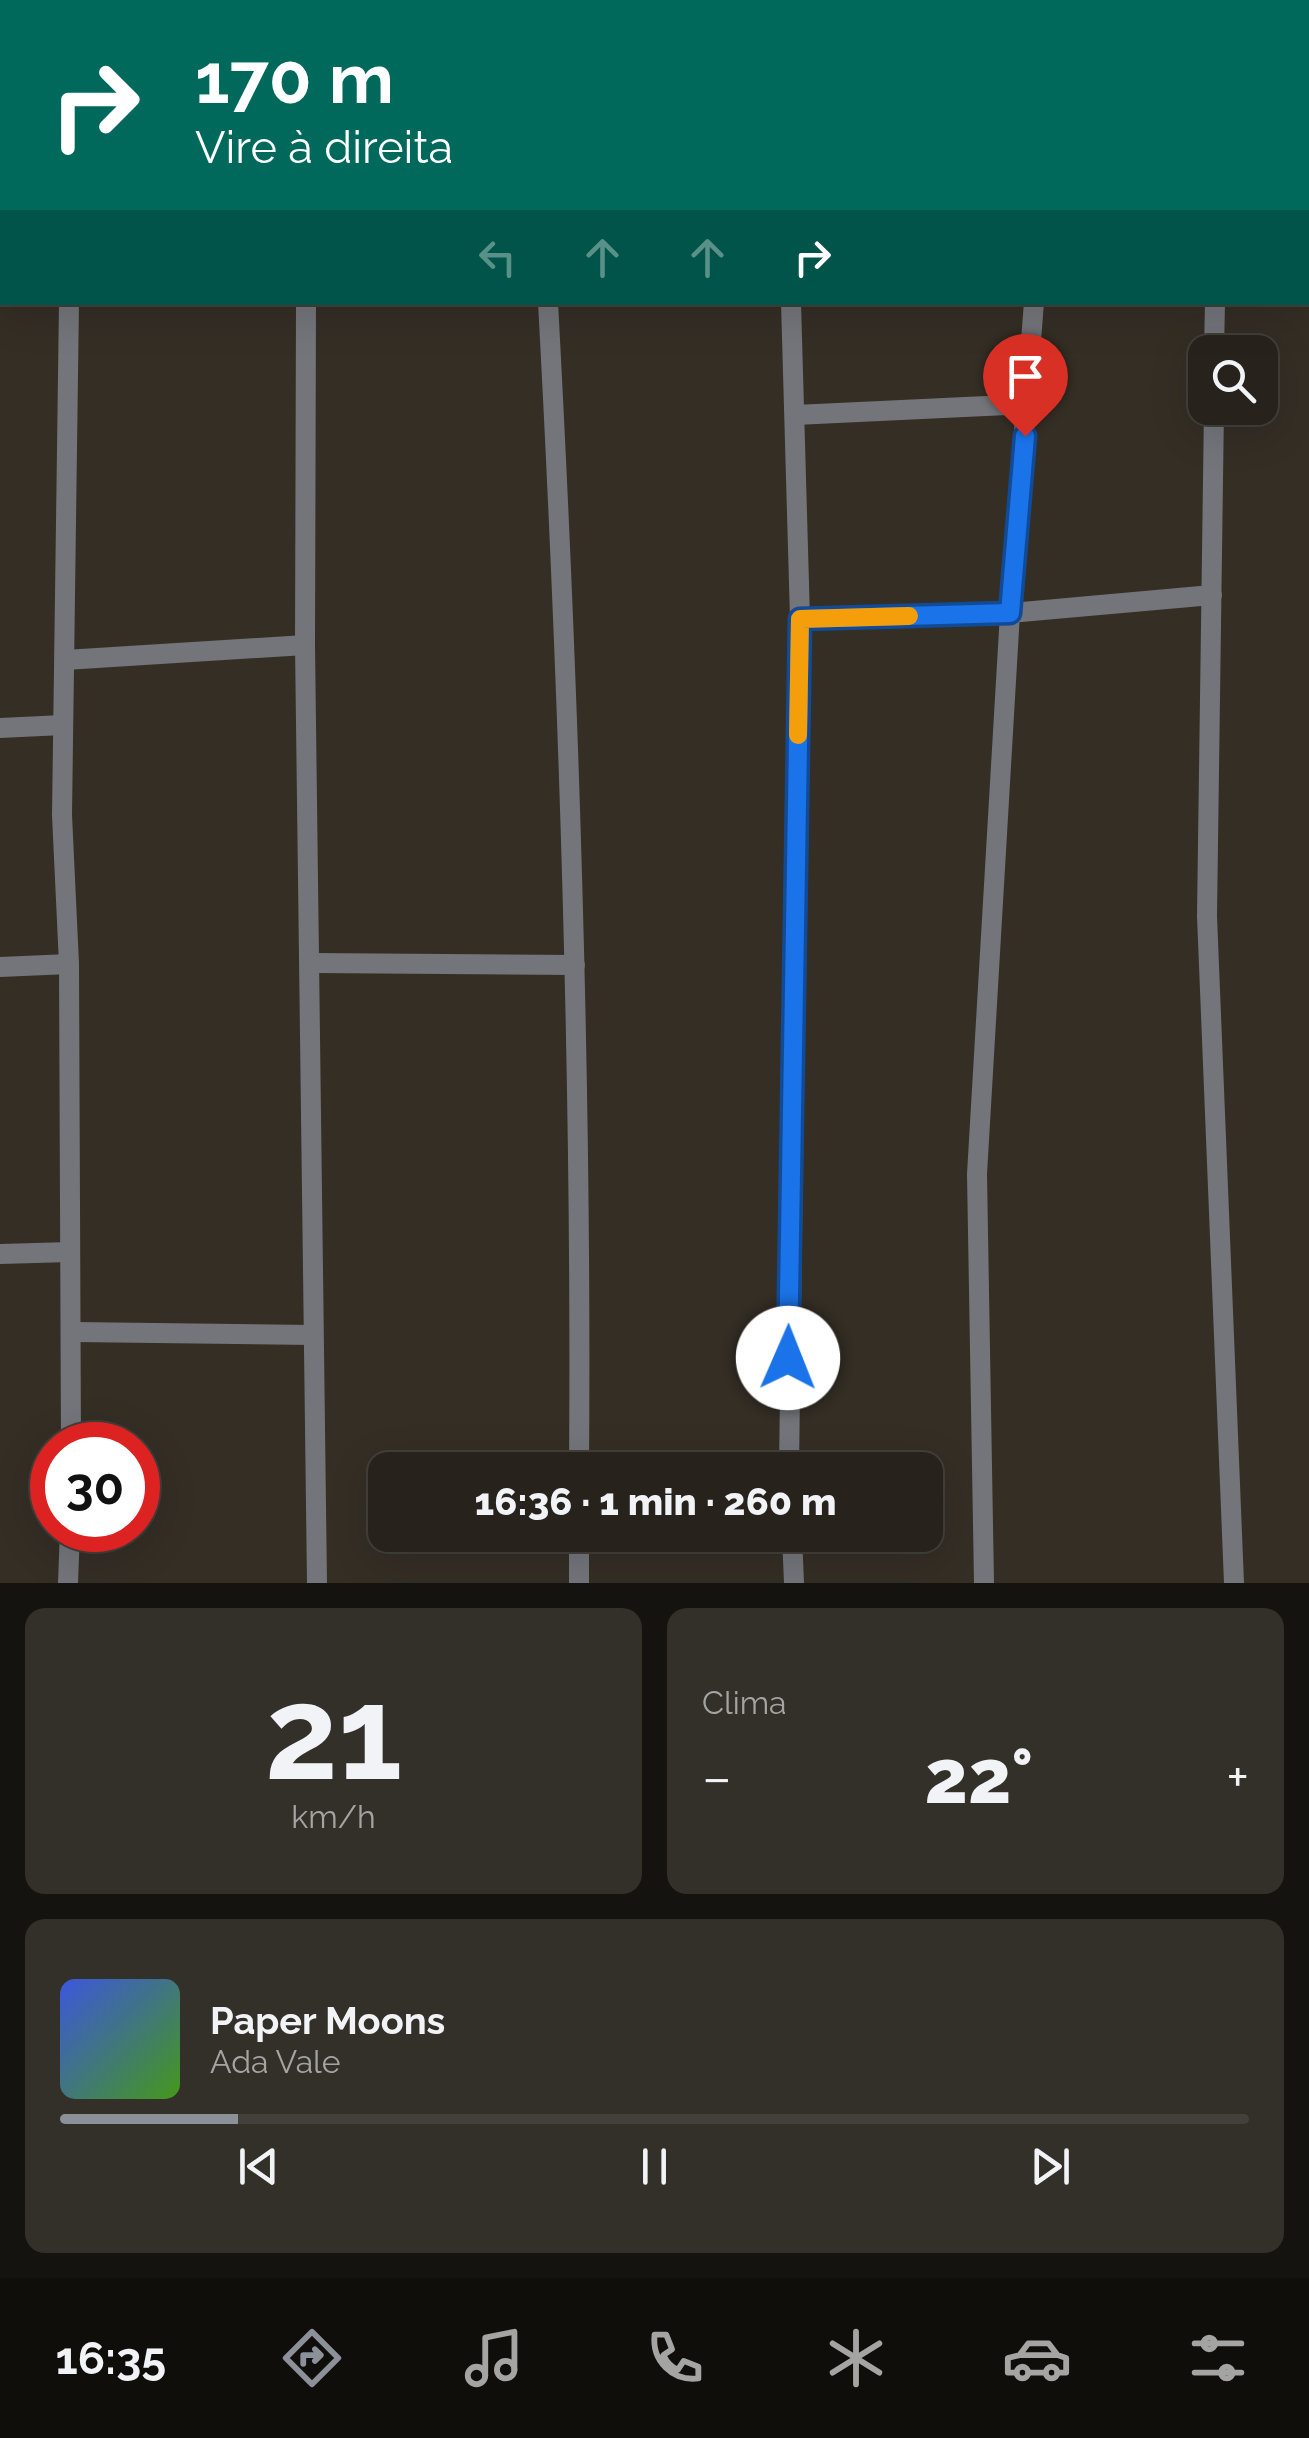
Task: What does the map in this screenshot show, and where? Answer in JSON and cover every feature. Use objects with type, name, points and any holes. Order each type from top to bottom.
[{"type":"street","points":[[69,305],[63,725],[72,1422]]},
{"type":"street","points":[[306,305],[304,645],[312,963],[317,1583]]},
{"type":"street","points":[[548,305],[571,781],[579,1452]]},
{"type":"street","points":[[789,1452],[800,619],[791,305]]},
{"type":"street","points":[[984,1583],[976,1174],[1010,613],[1034,305]]},
{"type":"street","points":[[1214,335],[1215,305]]},
{"type":"street","points":[[794,415],[1027,404]]},
{"type":"street","points":[[1214,425],[1207,916],[1234,1583]]},
{"type":"street","points":[[800,619],[1010,613],[1212,595]]},
{"type":"street","points":[[65,660],[304,645]]},
{"type":"street","points":[[0,728],[63,725]]},
{"type":"street","points":[[312,963],[575,965]]},
{"type":"street","points":[[0,967],[69,964]]},
{"type":"street","points":[[0,1254],[70,1252]]},
{"type":"street","points":[[74,1332],[313,1335]]},
{"type":"street","points":[[68,1583],[69,1552]]},
{"type":"street","points":[[578,1583],[579,1552]]},
{"type":"street","points":[[793,1552],[794,1583]]},
{"type":"slow traffic","points":[[798,735],[800,619],[909,616]]},
{"type":"route","points":[[788,1358],[800,619],[1010,613],[1025,436]]}]
